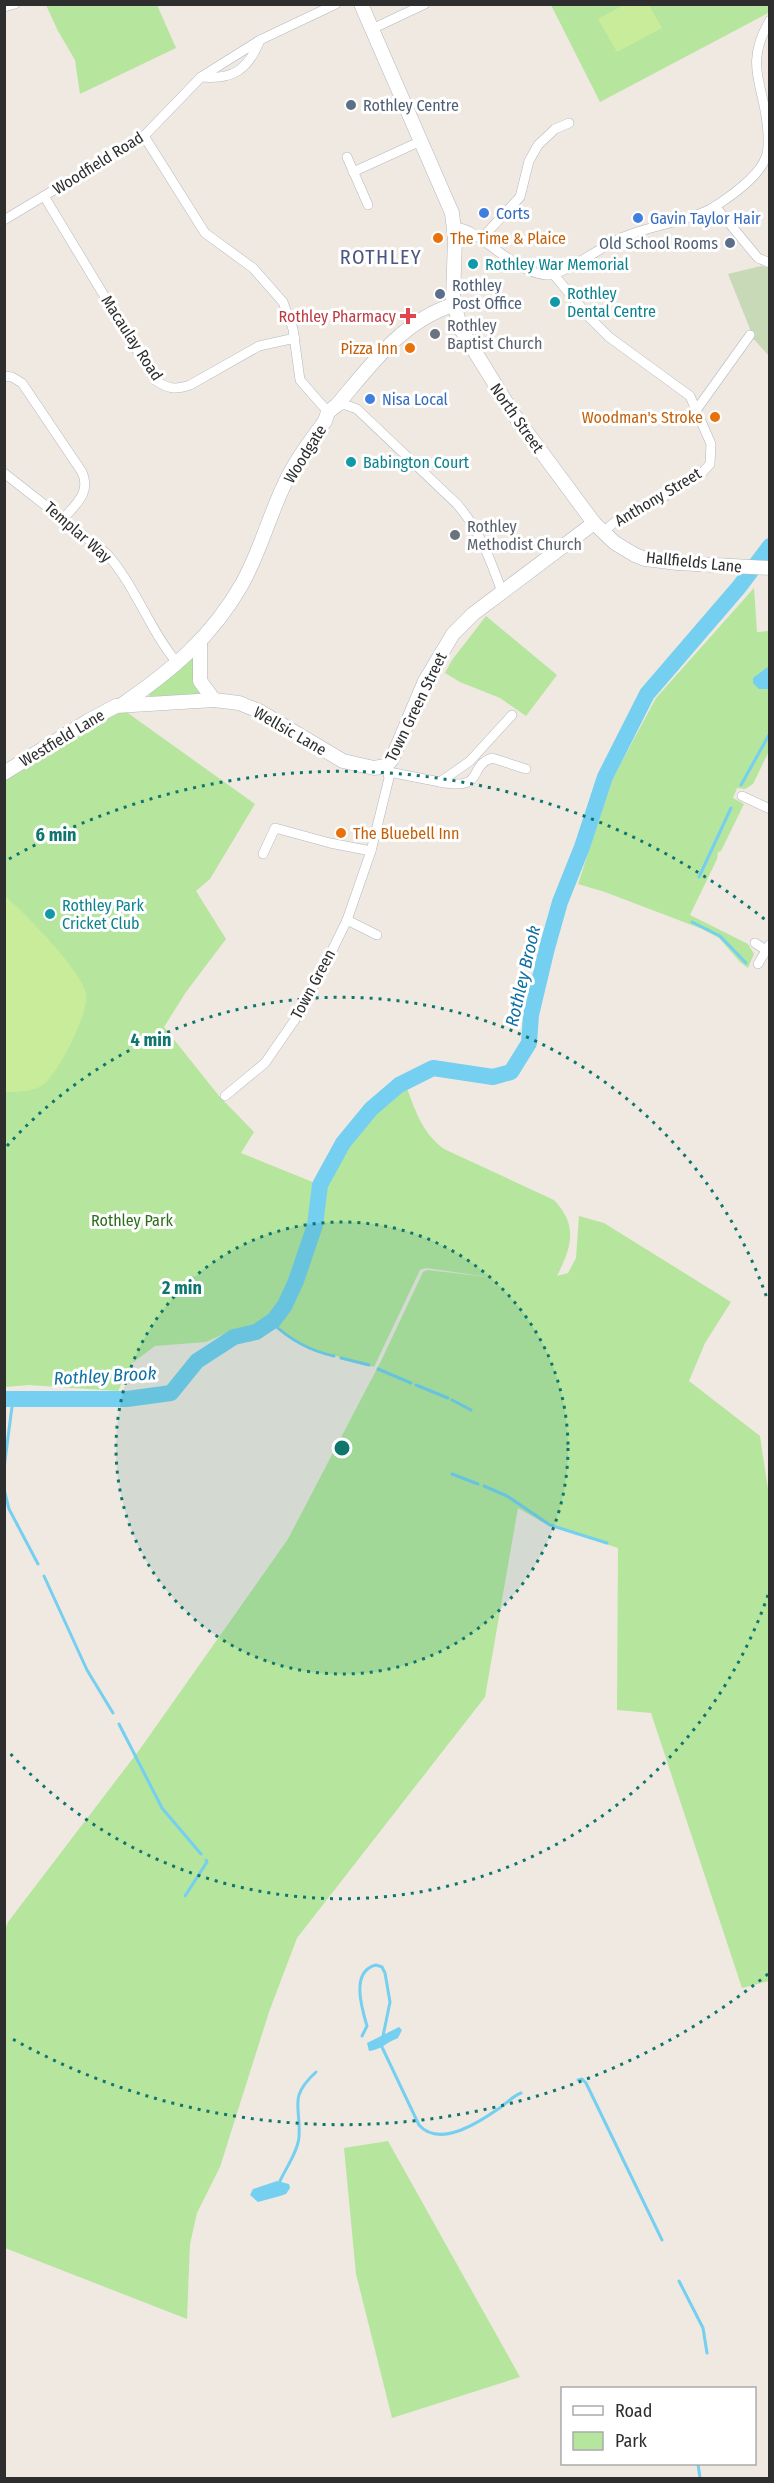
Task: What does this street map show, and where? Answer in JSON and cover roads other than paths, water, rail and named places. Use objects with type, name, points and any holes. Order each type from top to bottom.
[{"type":"street","points":[[4,7],[15,4]]},
{"type":"street","name":"Woodfield Road","points":[[4,220],[144,136],[201,77],[260,40],[336,4]]},
{"type":"street","points":[[361,4],[449,205],[455,228],[453,305]]},
{"type":"street","points":[[372,29],[425,4]]},
{"type":"street","points":[[455,228],[467,229],[523,269],[538,274],[554,275],[633,233],[706,211],[715,206],[753,175],[762,165],[767,154],[766,121],[755,60],[759,41],[770,20]]},
{"type":"street","points":[[201,77],[228,77],[240,70],[255,52],[260,40]]},
{"type":"street","points":[[481,239],[520,197],[529,161],[538,145],[555,129],[569,123]]},
{"type":"street","points":[[144,136],[205,233],[253,268],[275,291],[290,317],[296,338],[300,380],[305,389],[332,409],[346,405],[357,409],[457,504],[483,544],[502,592]]},
{"type":"street","points":[[353,172],[421,141]]},
{"type":"street","points":[[347,158],[368,205]]},
{"type":"street","name":"Macaulay Road","points":[[44,196],[155,380],[164,387],[178,389],[190,385],[259,346],[296,338]]},
{"type":"street","points":[[715,206],[758,258],[770,263]]},
{"type":"street","name":"Anthony Street","points":[[554,275],[599,328],[690,396],[711,444],[712,454],[708,468],[696,478],[644,509],[598,527]]},
{"type":"street","name":"Woodgate","points":[[121,705],[178,664],[200,642],[242,585],[265,536],[285,482],[332,409],[388,345],[425,317],[453,305]]},
{"type":"street","name":"North Street","points":[[453,305],[461,329],[488,377],[535,446],[598,527]]},
{"type":"street","points":[[697,409],[750,335]]},
{"type":"street","points":[[4,376],[12,377],[22,383],[86,481],[86,491],[64,518]]},
{"type":"street","name":"Templar Way","points":[[4,473],[64,518],[113,561],[178,664]]},
{"type":"street","name":"Hallfields Lane","points":[[598,527],[627,551],[645,559],[770,568]]},
{"type":"street","name":"Town Green Street","points":[[371,851],[388,769],[425,681],[448,641],[473,614],[598,527]]},
{"type":"street","points":[[200,642],[200,681],[214,700]]},
{"type":"street","name":"Wellsic Lane","points":[[121,705],[214,700],[239,703],[259,711],[343,761],[388,769]]},
{"type":"street","name":"Westfield Lane","points":[[4,773],[97,715],[121,705]]},
{"type":"street","points":[[440,782],[470,760],[512,715]]},
{"type":"street","points":[[388,769],[457,785],[467,783],[489,759],[523,765]]},
{"type":"street","points":[[754,790],[746,798],[770,809]]},
{"type":"street","points":[[263,854],[275,828],[371,851]]},
{"type":"street","name":"Town Green","points":[[225,1096],[265,1063],[294,1021],[347,920],[371,851]]},
{"type":"street","points":[[347,920],[377,935]]},
{"type":"street","points":[[755,943],[768,947],[758,964]]},
{"type":"water","points":[[769,666],[769,689],[759,689],[753,683],[753,678]]},
{"type":"water","points":[[399,2027],[402,2030],[398,2038],[369,2051],[367,2043]]},
{"type":"water","points":[[277,2181],[289,2184],[290,2188],[286,2194],[258,2202],[250,2195],[253,2189]]},
{"type":"waterway","name":"Rothley Brook","points":[[4,1399],[127,1399],[171,1393],[197,1361],[234,1337],[256,1332],[274,1320],[285,1305],[296,1281],[315,1225],[320,1185],[343,1143],[371,1109],[399,1085],[433,1068],[493,1077],[511,1072],[529,1043],[531,1015],[560,902],[582,847],[605,777],[647,694],[739,587],[770,546]]},
{"type":"waterway","points":[[741,785],[770,733]]},
{"type":"waterway","points":[[699,877],[731,808]]},
{"type":"waterway","points":[[692,922],[720,936],[746,963]]},
{"type":"waterway","points":[[271,1322],[300,1344],[334,1356]]},
{"type":"waterway","points":[[341,1358],[369,1365]]},
{"type":"waterway","points":[[378,1369],[411,1383]]},
{"type":"waterway","points":[[416,1385],[448,1398]]},
{"type":"waterway","points":[[4,1468],[13,1399]]},
{"type":"waterway","points":[[452,1400],[471,1410]]},
{"type":"waterway","points":[[452,1474],[478,1484]]},
{"type":"waterway","points":[[484,1486],[507,1496],[550,1525],[607,1543]]},
{"type":"waterway","points":[[4,1489],[9,1509],[38,1564]]},
{"type":"waterway","points":[[44,1576],[87,1670],[113,1713]]},
{"type":"waterway","points":[[119,1724],[162,1808],[201,1854]]},
{"type":"waterway","points":[[185,1896],[207,1862],[206,1860]]},
{"type":"waterway","points":[[362,2036],[367,2026],[361,2001],[360,1982],[368,1969],[376,1965],[382,1967],[385,1973],[390,2002],[383,2036]]},
{"type":"waterway","points":[[381,2045],[419,2125],[428,2132],[449,2134],[472,2125],[521,2093]]},
{"type":"waterway","points":[[280,2181],[298,2142],[299,2096],[307,2081],[316,2072]]},
{"type":"waterway","points":[[578,2080],[582,2079],[586,2083],[662,2240]]},
{"type":"waterway","points":[[679,2281],[703,2328],[707,2353]]},
{"type":"waterway","points":[[698,2465],[700,2478]]},
{"type":"place","name":"Rothley Centre","points":[[351,105]]},
{"type":"place","name":"Corts","points":[[484,213]]},
{"type":"place","name":"Gavin Taylor Hair","points":[[638,218]]},
{"type":"place","name":"The Time & Plaice","points":[[438,238]]},
{"type":"place","name":"Old School Rooms","points":[[730,243]]},
{"type":"place","name":"Rothley War Memorial","points":[[473,264]]},
{"type":"place","name":"Rothley Post Office","points":[[440,294]]},
{"type":"place","name":"Rothley Dental Centre","points":[[555,302]]},
{"type":"place","name":"Rothley Pharmacy","points":[[408,316]]},
{"type":"place","name":"Rothley Baptist Church","points":[[435,334]]},
{"type":"place","name":"Pizza Inn","points":[[410,348]]},
{"type":"place","name":"Nisa Local","points":[[370,399]]},
{"type":"place","name":"Woodman's Stroke","points":[[715,417]]},
{"type":"place","name":"Babington Court","points":[[351,462]]},
{"type":"place","name":"Rothley Methodist Church","points":[[455,535]]},
{"type":"place","name":"The Bluebell Inn","points":[[341,833]]},
{"type":"place","name":"Rothley Park Cricket Club","points":[[50,914]]},
{"type":"district","name":"ROTHLEY","points":[[381,257]]},
{"type":"park label","name":"Rothley Park","points":[[132,1220]]}]
